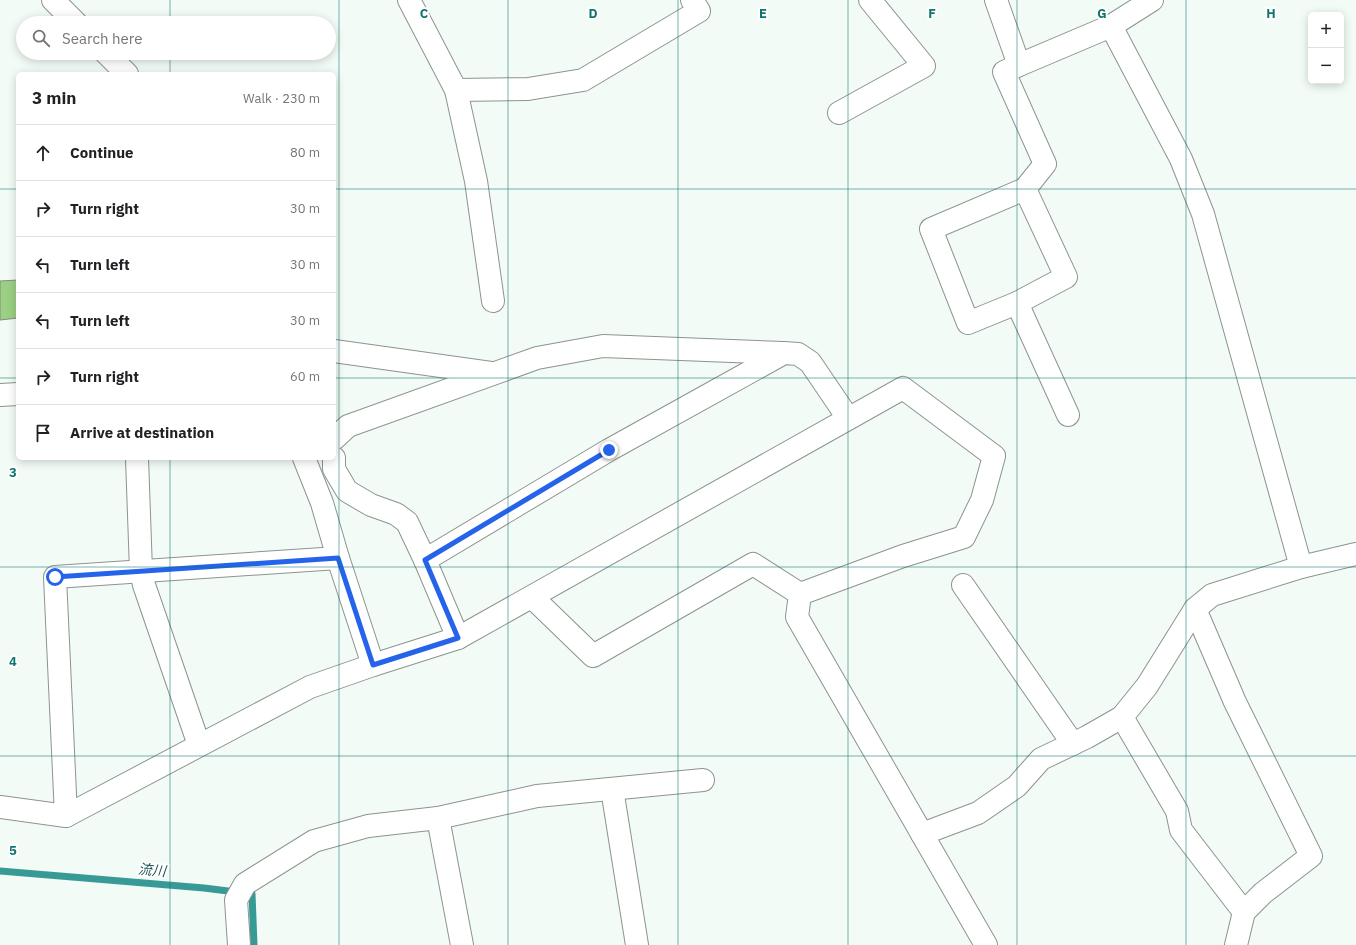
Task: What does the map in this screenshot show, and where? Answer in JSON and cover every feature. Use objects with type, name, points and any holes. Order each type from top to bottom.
[{"type":"street","points":[[53,0],[69,16]]},
{"type":"street","points":[[409,0],[456,90],[476,182],[493,301]]},
{"type":"street","points":[[456,90],[528,89],[582,80],[699,11],[692,0]]},
{"type":"street","points":[[839,113],[924,66],[870,0]]},
{"type":"street","points":[[996,0],[1019,65]]},
{"type":"street","points":[[1025,189],[1066,277],[1017,304],[968,323],[931,229],[1025,189],[1044,164],[1004,72],[1112,26],[1152,0]]},
{"type":"street","points":[[1112,26],[1181,159],[1203,214],[1301,567]]},
{"type":"street","points":[[113,60],[125,72]]},
{"type":"street","points":[[1017,304],[1068,415]]},
{"type":"street","points":[[336,436],[348,426],[537,358],[603,346],[798,354],[810,362],[848,418]]},
{"type":"street","points":[[336,352],[494,374]]},
{"type":"street","points":[[425,560],[609,450],[784,353]]},
{"type":"street","points":[[0,807],[66,816],[310,687],[458,638],[903,388],[994,456],[982,500],[964,537],[903,556],[800,594]]},
{"type":"street","points":[[0,395],[16,394]]},
{"type":"street","points":[[137,460],[141,571],[144,585],[199,745]]},
{"type":"street","points":[[305,460],[322,503],[338,558],[373,665]]},
{"type":"street","points":[[334,460],[334,469],[347,491],[371,505],[396,514],[407,522],[458,638]]},
{"type":"street","points":[[922,834],[978,813],[1017,786],[1041,759],[1087,737],[1122,717],[1147,686],[1195,609],[1212,595],[1301,567],[1356,554]]},
{"type":"street","points":[[66,816],[55,577],[338,558]]},
{"type":"street","points":[[532,596],[593,656],[753,564],[800,594]]},
{"type":"street","points":[[963,585],[1073,744]]},
{"type":"street","points":[[800,594],[797,617],[986,945]]},
{"type":"street","points":[[1195,609],[1235,702],[1311,856],[1263,893],[1244,912],[1236,945]]},
{"type":"street","points":[[1122,717],[1176,811],[1181,830],[1244,912]]},
{"type":"street","points":[[239,945],[236,900],[246,884],[314,841],[368,826],[438,818],[537,796],[703,780]]},
{"type":"street","points":[[612,789],[637,945]]},
{"type":"street","points":[[438,818],[462,945]]},
{"type":"building","points":[[16,280],[16,318],[0,320],[0,281]]},
{"type":"waterway","name":"流川","points":[[0,871],[204,888],[252,894],[254,945]]},
{"type":"route","points":[[55,577],[338,558],[373,665],[458,638],[425,560],[609,450]]}]
